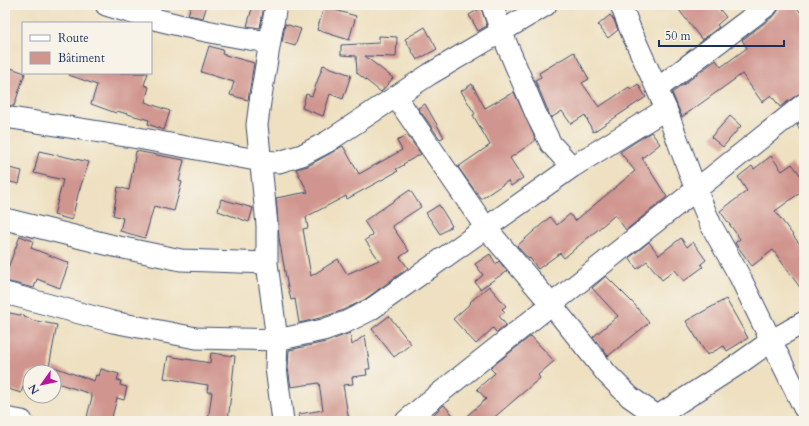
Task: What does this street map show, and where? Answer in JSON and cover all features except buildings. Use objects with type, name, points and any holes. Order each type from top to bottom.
[{"type":"street","points":[[106,5],[143,17],[199,30],[269,42]]},
{"type":"street","points":[[276,5],[257,125],[267,225],[267,263],[277,340],[276,368],[283,421]]},
{"type":"street","points":[[492,5],[501,31],[536,114],[551,144],[572,167]]},
{"type":"street","points":[[5,117],[138,138],[261,161],[279,162],[302,155],[327,142],[430,74],[546,5]]},
{"type":"street","points":[[621,5],[666,109],[711,226],[739,275],[804,408]]},
{"type":"street","points":[[657,89],[768,5]]},
{"type":"street","points":[[396,97],[486,228],[551,304],[607,374],[630,397],[656,419],[771,341],[804,322]]},
{"type":"street","points":[[406,421],[804,104]]},
{"type":"street","points":[[5,294],[113,322],[196,338],[277,340],[323,330],[370,310],[572,167],[666,109]]},
{"type":"street","points":[[5,219],[114,246],[181,260],[267,263]]},
{"type":"street","points":[[5,418],[22,421]]}]
